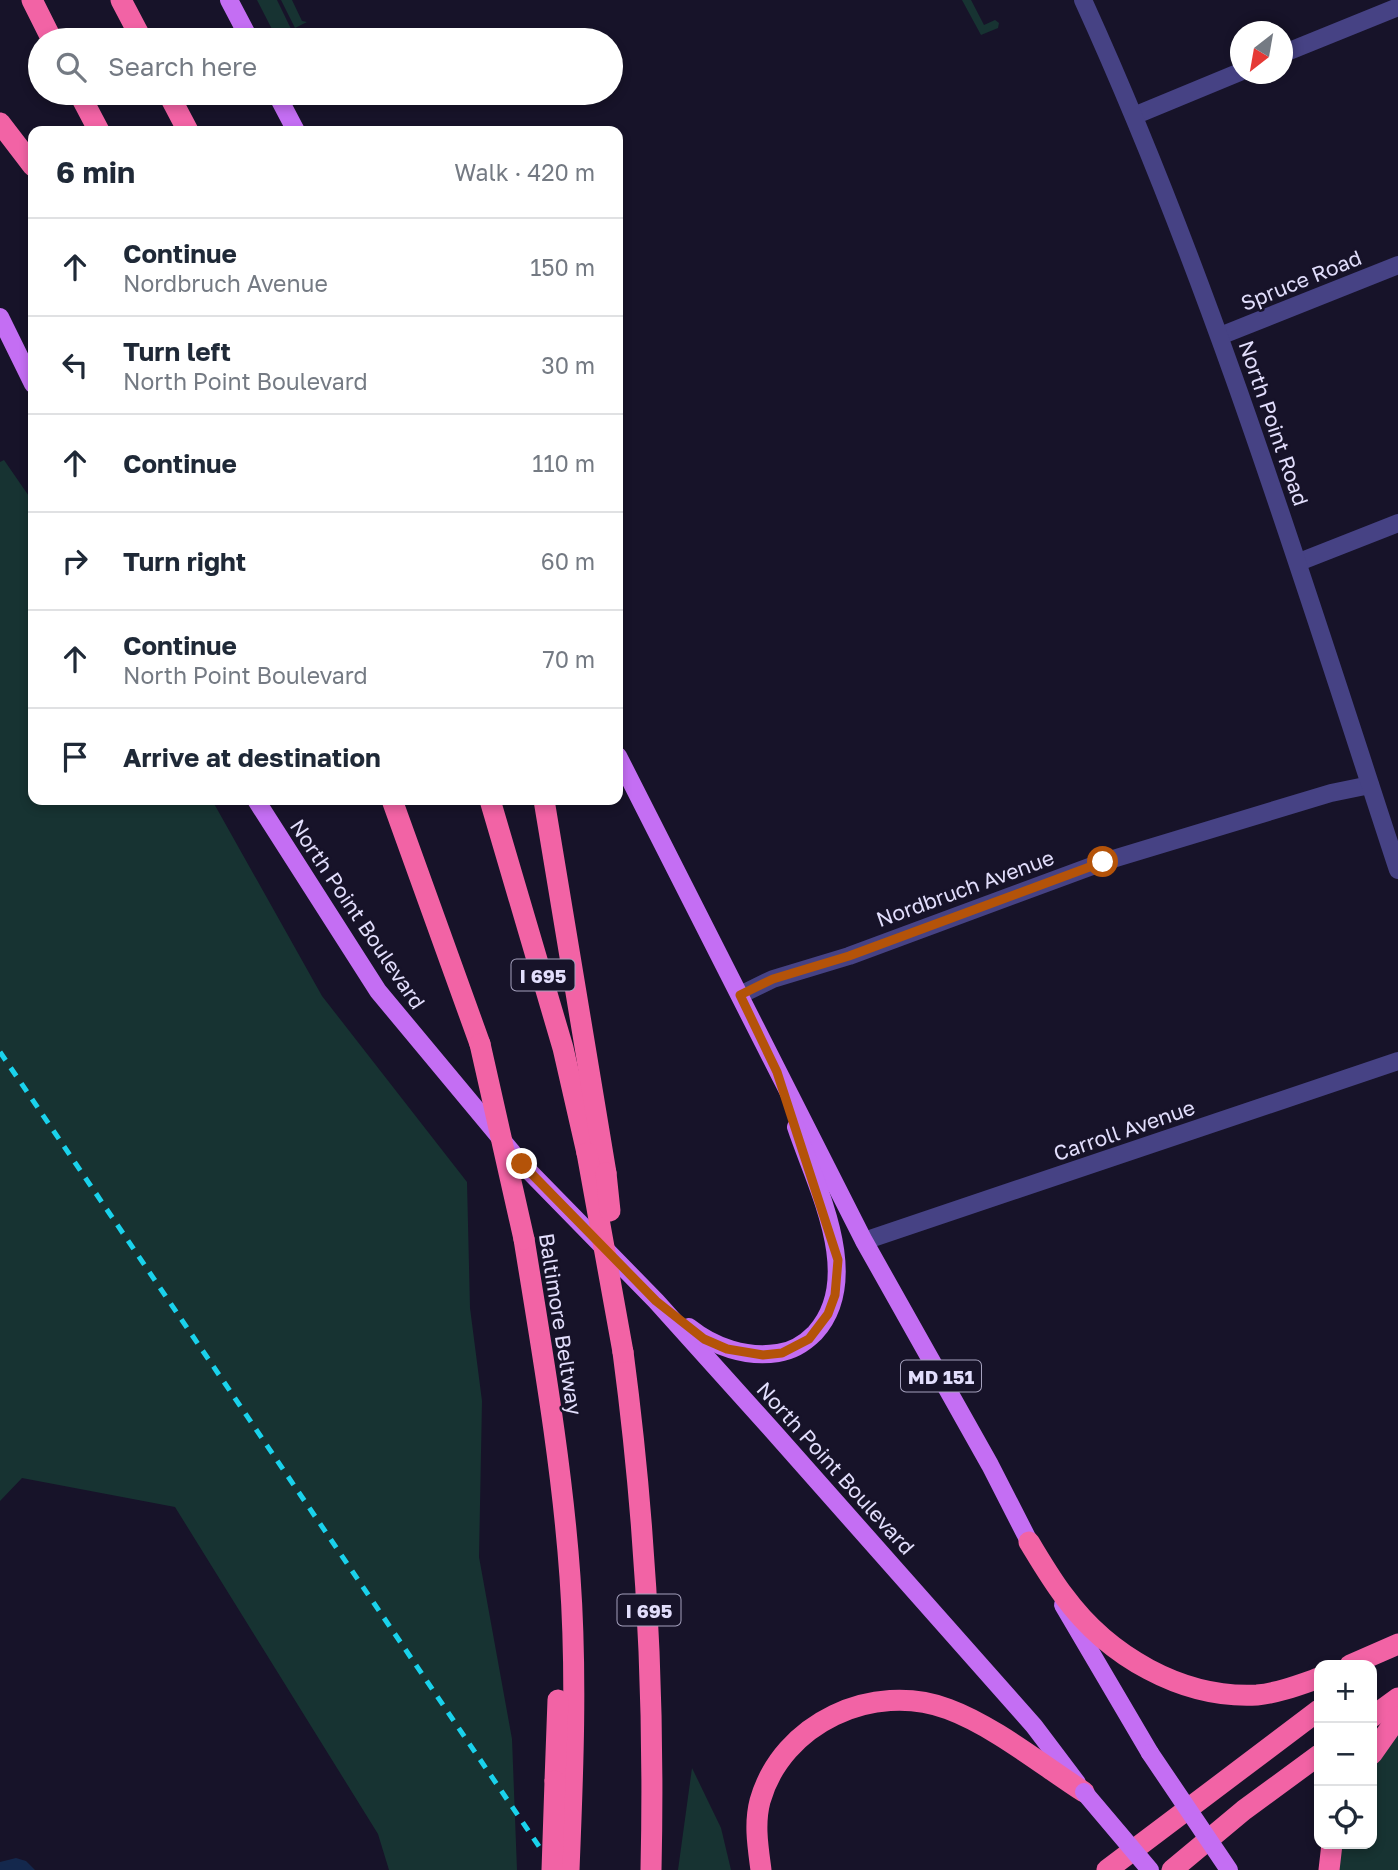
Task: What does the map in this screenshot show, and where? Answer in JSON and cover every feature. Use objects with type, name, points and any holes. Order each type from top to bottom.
[{"type":"highway","points":[[32,0],[46,28]]},
{"type":"highway","points":[[121,0],[136,28]]},
{"type":"highway","points":[[85,105],[96,126]]},
{"type":"highway","points":[[174,105],[185,126]]},
{"type":"highway","points":[[0,123],[28,159]]},
{"type":"highway","points":[[394,805],[480,1044]]},
{"type":"highway","name":"Baltimore Beltway","points":[[409,805],[453,944],[480,1044],[524,1239],[556,1449],[570,1578],[572,1805],[569,1870]]},
{"type":"highway","name":"I 695","points":[[491,805],[563,1048],[587,1153],[622,1352],[636,1452],[648,1583],[654,1747],[651,1870]]},
{"type":"highway","points":[[545,805],[606,1173],[622,1352]]},
{"type":"highway","points":[[552,1870],[558,1603],[556,1449]]},
{"type":"highway","points":[[1029,1542],[1064,1598],[1122,1654],[1153,1672],[1184,1685],[1258,1695],[1314,1679]]},
{"type":"highway","points":[[1361,1660],[1398,1644]]},
{"type":"highway","points":[[1377,1668],[1398,1653]]},
{"type":"highway","points":[[761,1870],[756,1838],[760,1802],[774,1770],[794,1743],[819,1721],[858,1706],[904,1698],[948,1709],[997,1735],[1084,1792]]},
{"type":"highway","points":[[1377,1713],[1398,1698]]},
{"type":"highway","points":[[1107,1870],[1314,1714]]},
{"type":"highway","points":[[1377,1747],[1398,1717]]},
{"type":"highway","points":[[1172,1870],[1244,1810],[1314,1759]]},
{"type":"highway","points":[[1329,1870],[1331,1849]]},
{"type":"highway","points":[[1100,1870],[1132,1851]]},
{"type":"main road","points":[[229,0],[244,28]]},
{"type":"main road","points":[[282,105],[293,126]]},
{"type":"main road","points":[[0,317],[28,374]]},
{"type":"main road","name":"MD 151","points":[[623,766],[864,1241],[990,1465],[1029,1542],[1150,1753],[1229,1870]]},
{"type":"main road","name":"North Point Boulevard","points":[[259,805],[378,991],[522,1164],[656,1301],[1034,1726],[1084,1792],[1150,1870]]},
{"type":"main road","points":[[656,1301],[704,1339],[727,1349],[763,1355],[797,1347],[809,1339],[828,1314],[835,1295],[838,1260],[777,1072]]},
{"type":"street","name":"North Point Road","points":[[1083,0],[1136,115],[1220,336],[1299,562],[1398,870]]},
{"type":"street","points":[[1293,50],[1398,7]]},
{"type":"street","points":[[1136,115],[1230,77]]},
{"type":"street","name":"Spruce Road","points":[[1220,336],[1398,265]]},
{"type":"street","points":[[1299,562],[1398,523]]},
{"type":"street","name":"Nordbruch Avenue","points":[[740,995],[773,979],[861,951],[1103,862],[1331,793],[1370,785]]},
{"type":"street","name":"Carroll Avenue","points":[[864,1241],[1398,1061]]},
{"type":"green space","points":[[257,0],[277,0],[291,28],[271,28]]},
{"type":"green space","points":[[281,0],[292,0],[302,21],[307,22],[295,28]]},
{"type":"green space","points":[[962,0],[971,0],[984,25],[995,20],[999,23],[998,28],[981,35]]},
{"type":"green space","points":[[4,460],[28,495],[28,805],[215,805],[322,996],[467,1182],[470,1308],[482,1401],[479,1557],[512,1739],[517,1870],[389,1870],[378,1834],[175,1507],[22,1478],[0,1501],[0,462]]},
{"type":"green space","points":[[1398,1732],[1398,1870],[1339,1870],[1339,1849],[1377,1849],[1377,1755]]},
{"type":"green space","points":[[692,1768],[721,1828],[731,1870],[678,1870]]},
{"type":"water","points":[[16,1858],[26,1861],[35,1870],[0,1870],[0,1862]]},
{"type":"railway","points":[[0,1052],[555,1870]]},
{"type":"route","points":[[522,1164],[656,1301],[704,1339],[727,1349],[763,1355],[782,1353],[797,1347],[809,1339],[828,1314],[835,1295],[838,1260],[777,1072],[740,995],[773,979],[849,956],[1103,862]]}]
